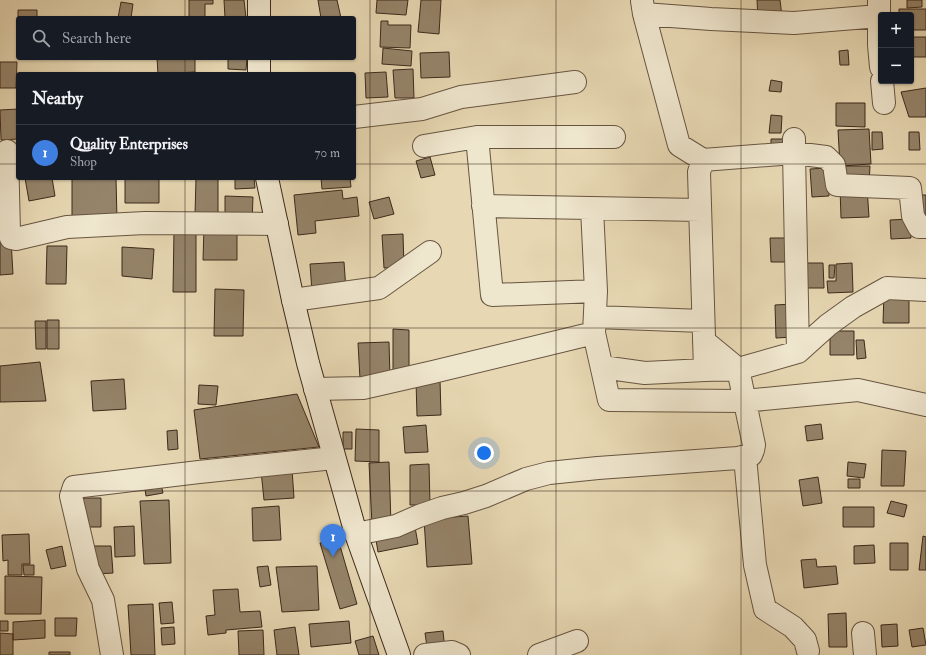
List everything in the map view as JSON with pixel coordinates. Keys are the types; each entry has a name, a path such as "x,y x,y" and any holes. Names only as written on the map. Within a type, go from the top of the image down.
{"street":[{"path":"258,0 259,16"},
{"path":"879,48 879,8 794,23 711,20 643,7 680,145 703,160 794,145 826,157 834,165 838,185 910,188 913,216 919,227 926,227"},
{"path":"259,60 259,72"},
{"path":"356,118 422,109 461,97 575,82"},
{"path":"882,84 884,103"},
{"path":"477,137 492,295 596,292"},
{"path":"424,146 477,137 614,137"},
{"path":"794,145 798,352"},
{"path":"8,151 9,233 11,238 16,240 67,227 145,224 277,224"},
{"path":"703,160 699,172 705,370"},
{"path":"267,180 308,363 334,458 356,534 399,655"},
{"path":"483,206 700,210"},
{"path":"592,208 596,292 595,325 609,400 744,401 858,390 926,405"},
{"path":"293,300 379,288 430,252"},
{"path":"602,367 645,373 738,370 798,352 828,325 853,307 887,288 926,290"},
{"path":"315,389 363,388 433,372 595,325 704,331 738,370 754,445 750,455 731,459 598,468 549,473 526,479 486,496 418,516 396,526 356,534"},
{"path":"745,457 755,565 765,609 793,627 805,640 808,651"},
{"path":"112,655 103,600 88,569 71,496 74,487 334,458"},
{"path":"864,633 865,655"},
{"path":"539,655 577,641"},
{"path":"425,655 452,652 459,655"}],"building":[{"path":"189,0 213,0 213,4 205,4 205,16 189,16"},
{"path":"224,0 244,0 246,16 225,16"},
{"path":"318,0 337,0 341,16 321,16"},
{"path":"377,0 408,0 406,15 376,13"},
{"path":"421,0 441,0 439,34 418,32"},
{"path":"757,0 780,0 782,17 758,19"},
{"path":"907,0 922,0 922,7 907,8"},
{"path":"121,2 133,4 131,16 118,16"},
{"path":"899,9 926,9 926,30 914,30 914,12 899,12"},
{"path":"18,10 37,10 37,16 18,16"},
{"path":"381,21 388,21 388,25 411,25 410,48 380,47"},
{"path":"914,37 926,37 926,57 914,57"},
{"path":"383,48 412,51 411,66 382,64"},
{"path":"848,50 849,65 840,65 839,51"},
{"path":"449,52 450,77 421,78 420,53"},
{"path":"157,60 195,60 195,72 158,72"},
{"path":"228,60 247,60 246,70 228,69"},
{"path":"0,62 17,62 16,88 0,88"},
{"path":"413,69 414,98 395,98 393,70"},
{"path":"386,72 388,97 366,98 365,73"},
{"path":"771,80 782,82 781,92 769,91"},
{"path":"926,88 926,117 909,117 901,92"},
{"path":"836,103 865,103 865,127 836,126"},
{"path":"16,109 16,139 1,140 0,110"},
{"path":"771,115 782,116 781,133 769,133"},
{"path":"869,129 871,164 840,166 838,130"},
{"path":"872,132 882,132 883,149 872,150"},
{"path":"909,132 919,132 920,150 909,150"},
{"path":"771,139 783,139 783,150 771,149"},
{"path":"430,157 435,175 421,178 416,161"},
{"path":"842,166 870,166 869,184 842,184"},
{"path":"828,168 829,196 812,197 810,169"},
{"path":"25,180 52,180 55,196 29,201"},
{"path":"72,180 116,180 117,220 72,221"},
{"path":"125,180 159,180 159,203 125,203"},
{"path":"196,180 218,180 218,215 195,215"},
{"path":"235,180 254,180 255,188 235,189"},
{"path":"321,180 350,180 351,187 322,189"},
{"path":"867,187 869,217 841,218 840,188"},
{"path":"342,190 343,199 357,197 359,216 315,221 316,233 298,235 294,195"},
{"path":"918,195 926,195 926,221"},
{"path":"225,196 253,197 252,222 225,221"},
{"path":"389,197 394,214 374,219 369,202"},
{"path":"910,219 911,238 891,239 890,220"},
{"path":"204,228 237,228 237,260 203,260"},
{"path":"174,231 196,231 196,292 173,292"},
{"path":"403,234 404,267 384,268 382,235"},
{"path":"770,238 789,238 790,262 771,262"},
{"path":"11,240 13,274 0,275 0,241"},
{"path":"47,246 67,246 66,284 46,284"},
{"path":"122,247 154,249 152,279 122,276"},
{"path":"344,262 346,290 312,292 310,264"},
{"path":"806,263 823,263 824,288 807,288"},
{"path":"852,263 853,292 828,293 827,281 836,281 836,264"},
{"path":"829,265 835,265 834,278 829,278"},
{"path":"215,289 244,290 243,336 214,336"},
{"path":"884,293 909,293 909,323 883,323"},
{"path":"792,304 794,337 776,338 775,305"},
{"path":"47,320 59,320 59,349 47,349"},
{"path":"35,321 46,321 46,349 36,349"},
{"path":"393,329 409,330 409,372 393,372"},
{"path":"830,331 854,331 854,355 830,355"},
{"path":"856,340 864,340 866,358 857,359"},
{"path":"389,342 390,378 360,379 358,343"},
{"path":"40,362 46,401 0,402 0,366"},
{"path":"124,379 126,409 93,411 91,381"},
{"path":"440,380 441,415 417,416 416,381"},
{"path":"199,385 218,386 216,405 198,404"},
{"path":"297,394 319,447 200,459 194,410"},
{"path":"821,424 823,439 807,441 805,426"},
{"path":"426,425 428,452 405,453 403,427"},
{"path":"356,429 379,430 379,462 355,461"},
{"path":"177,430 178,449 168,450 167,431"},
{"path":"343,432 352,432 352,449 343,449"},
{"path":"882,450 906,451 904,486 881,486"},
{"path":"389,462 391,524 372,525 369,463"},
{"path":"848,462 866,464 864,478 847,476"},
{"path":"429,464 430,505 410,505 410,465"},
{"path":"292,469 294,498 264,500 261,471"},
{"path":"818,477 822,503 803,506 799,480"},
{"path":"848,479 860,479 860,488 848,488"},
{"path":"160,480 163,493 146,496 144,483"},
{"path":"81,498 101,498 101,527 80,527"},
{"path":"169,500 171,563 144,564 140,501"},
{"path":"891,501 907,505 904,517 887,513"},
{"path":"279,506 281,540 253,541 252,508"},
{"path":"843,507 874,507 874,527 843,527"},
{"path":"468,516 472,564 427,567 424,519"},
{"path":"134,526 135,556 115,557 114,527"},
{"path":"415,527 418,544 378,552 375,534"},
{"path":"29,534 30,564 22,564 22,575 8,575 8,560 3,561 2,535"},
{"path":"923,536 926,537 926,570 919,570"},
{"path":"338,539 357,604 340,609 320,543"},
{"path":"890,543 908,543 908,570 890,570"},
{"path":"874,545 875,563 854,564 854,546"},
{"path":"62,546 66,566 51,569 46,550"},
{"path":"94,546 111,546 113,573 96,574"},
{"path":"816,559 817,567 836,566 838,584 804,588 801,560"},
{"path":"23,565 34,565 34,575 24,575"},
{"path":"268,566 271,585 260,587 257,567"},
{"path":"317,566 319,610 282,612 276,567"},
{"path":"5,576 42,577 41,614 5,614"},
{"path":"238,589 240,612 260,611 262,627 226,630 226,633 208,635 206,616 215,615 213,590"},
{"path":"172,602 174,623 161,624 159,603"},
{"path":"153,604 155,655 131,655 128,605"},
{"path":"846,613 847,647 829,647 828,614"},
{"path":"55,618 77,618 76,636 55,636"},
{"path":"45,620 45,638 13,640 13,622"},
{"path":"0,621 8,621 8,631 0,631"},
{"path":"349,621 351,643 311,647 309,624"},
{"path":"897,624 898,646 882,647 881,625"},
{"path":"174,627 175,644 162,645 161,628"},
{"path":"295,627 299,655 277,655 274,630"},
{"path":"923,628 926,645 912,647 909,630"},
{"path":"263,630 264,655 239,655 238,631"},
{"path":"443,631 445,651 428,654 425,633"},
{"path":"0,633 13,634 13,655 0,655"},
{"path":"373,636 379,655 359,655 355,641"},
{"path":"49,652 70,652 70,655 49,655"}],"place":[{"name":"Quality Enterprises","path":"333,557"}]}
